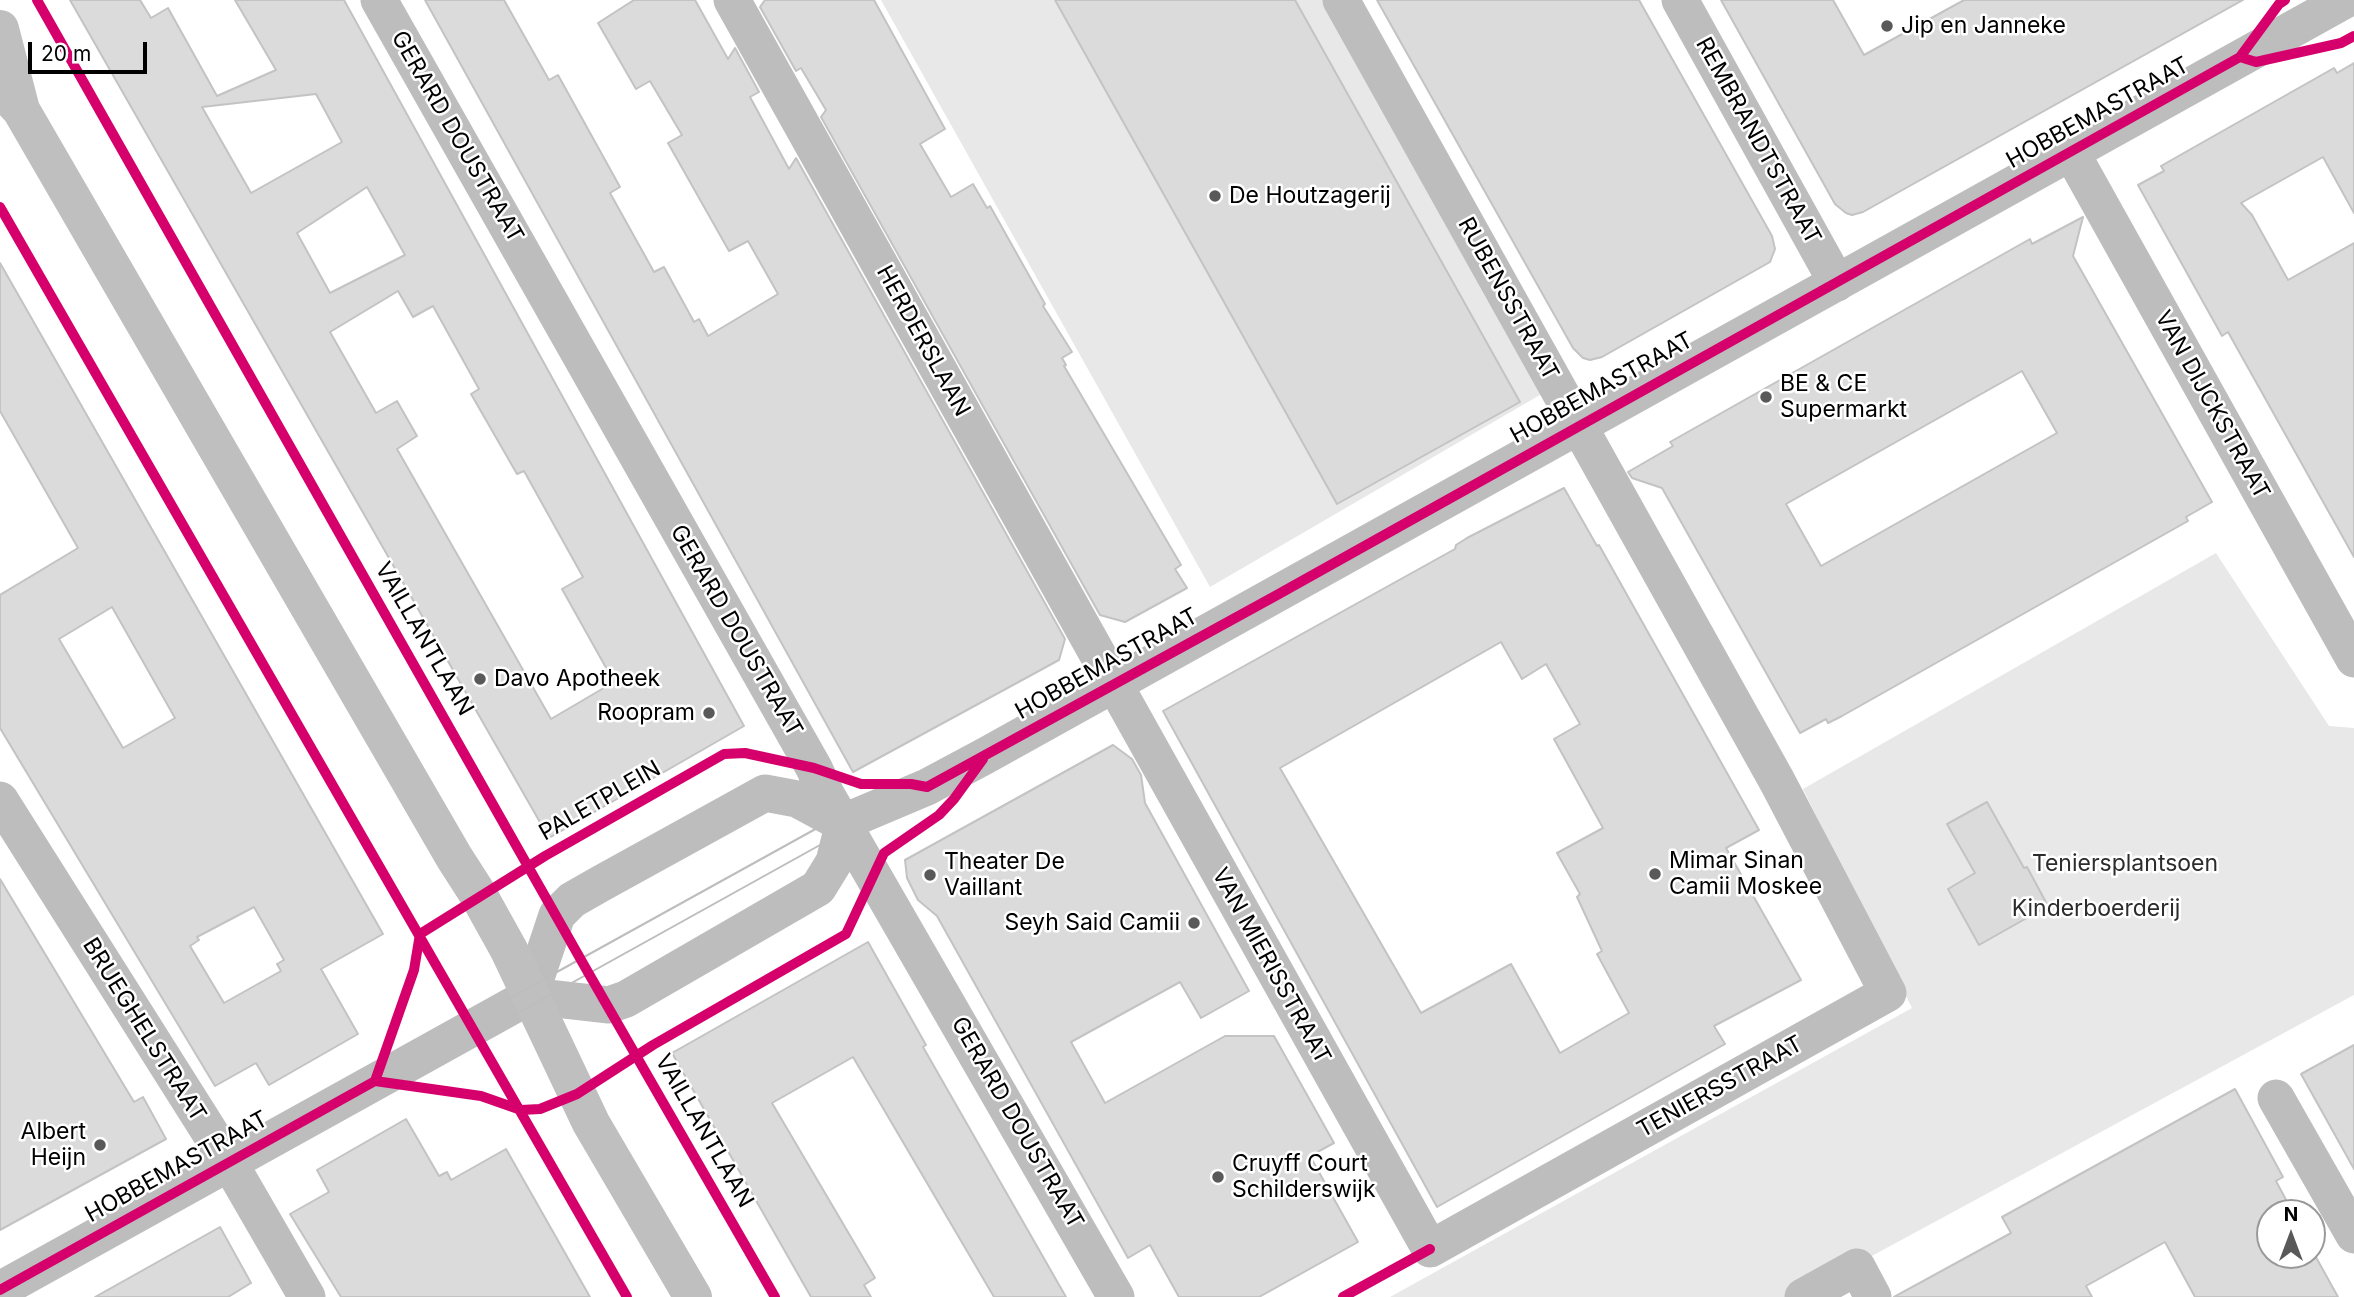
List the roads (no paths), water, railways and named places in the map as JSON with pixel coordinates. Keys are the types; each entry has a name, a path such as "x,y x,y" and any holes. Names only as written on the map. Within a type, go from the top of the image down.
{"main road":[{"path":"0,29 10,99 485,907 509,950 592,1123 693,1297"}],"street":[{"name":"GERARD DOUSTRAAT","path":"379,0 1116,1297"},
{"name":"HERDERSLAAN","path":"732,0 1114,682"},
{"name":"RUBENSSTRAAT","path":"1341,0 1777,781"},
{"name":"REMBRANDTSTRAAT","path":"1680,0 1837,283"},
{"name":"HOBBEMASTRAAT","path":"844,822 927,787 2344,0"},
{"name":"VAN DIJCKSTRAAT","path":"2070,152 2354,659"},
{"name":"VAN MIERISSTRAAT","path":"1114,682 1430,1249"},
{"name":"TENIERSSTRAAT","path":"1430,1249 1888,993 1777,781"},
{"path":"765,793 797,799 844,822 834,862 818,888 626,999 609,1005 530,996 557,915 572,900 600,884 765,793"},
{"name":"BRUEGHELSTRAAT","path":"0,800 228,1163 307,1297"},
{"name":"HOBBEMASTRAAT","path":"0,1290 530,996"},
{"path":"2276,1098 2354,1235"},
{"path":"1802,1297 1865,1282"}],"tram line":[{"path":"0,1280 839,816 911,784 977,749 2325,0"},
{"path":"6,1297 847,830 886,816 971,775 2354,8"}],"place":[{"name":"Jip en Janneke","path":"1887,26"},
{"name":"De Houtzagerij","path":"1215,196"},
{"name":"BE & CE Supermarkt","path":"1766,397"},
{"name":"Davo Apotheek","path":"480,679"},
{"name":"Roopram","path":"709,713"},
{"name":"Mimar Sinan Camii Moskee","path":"1655,874"},
{"name":"Theater De Vaillant","path":"930,875"},
{"name":"Seyh Said Camii","path":"1194,923"},
{"name":"Albert Heijn","path":"100,1145"},
{"name":"Cruyff Court Schilderswijk","path":"1218,1177"}],"park label":[{"name":"Teniersplantsoen","path":"2125,864"},
{"name":"Kinderboerderij","path":"2096,909"}]}
